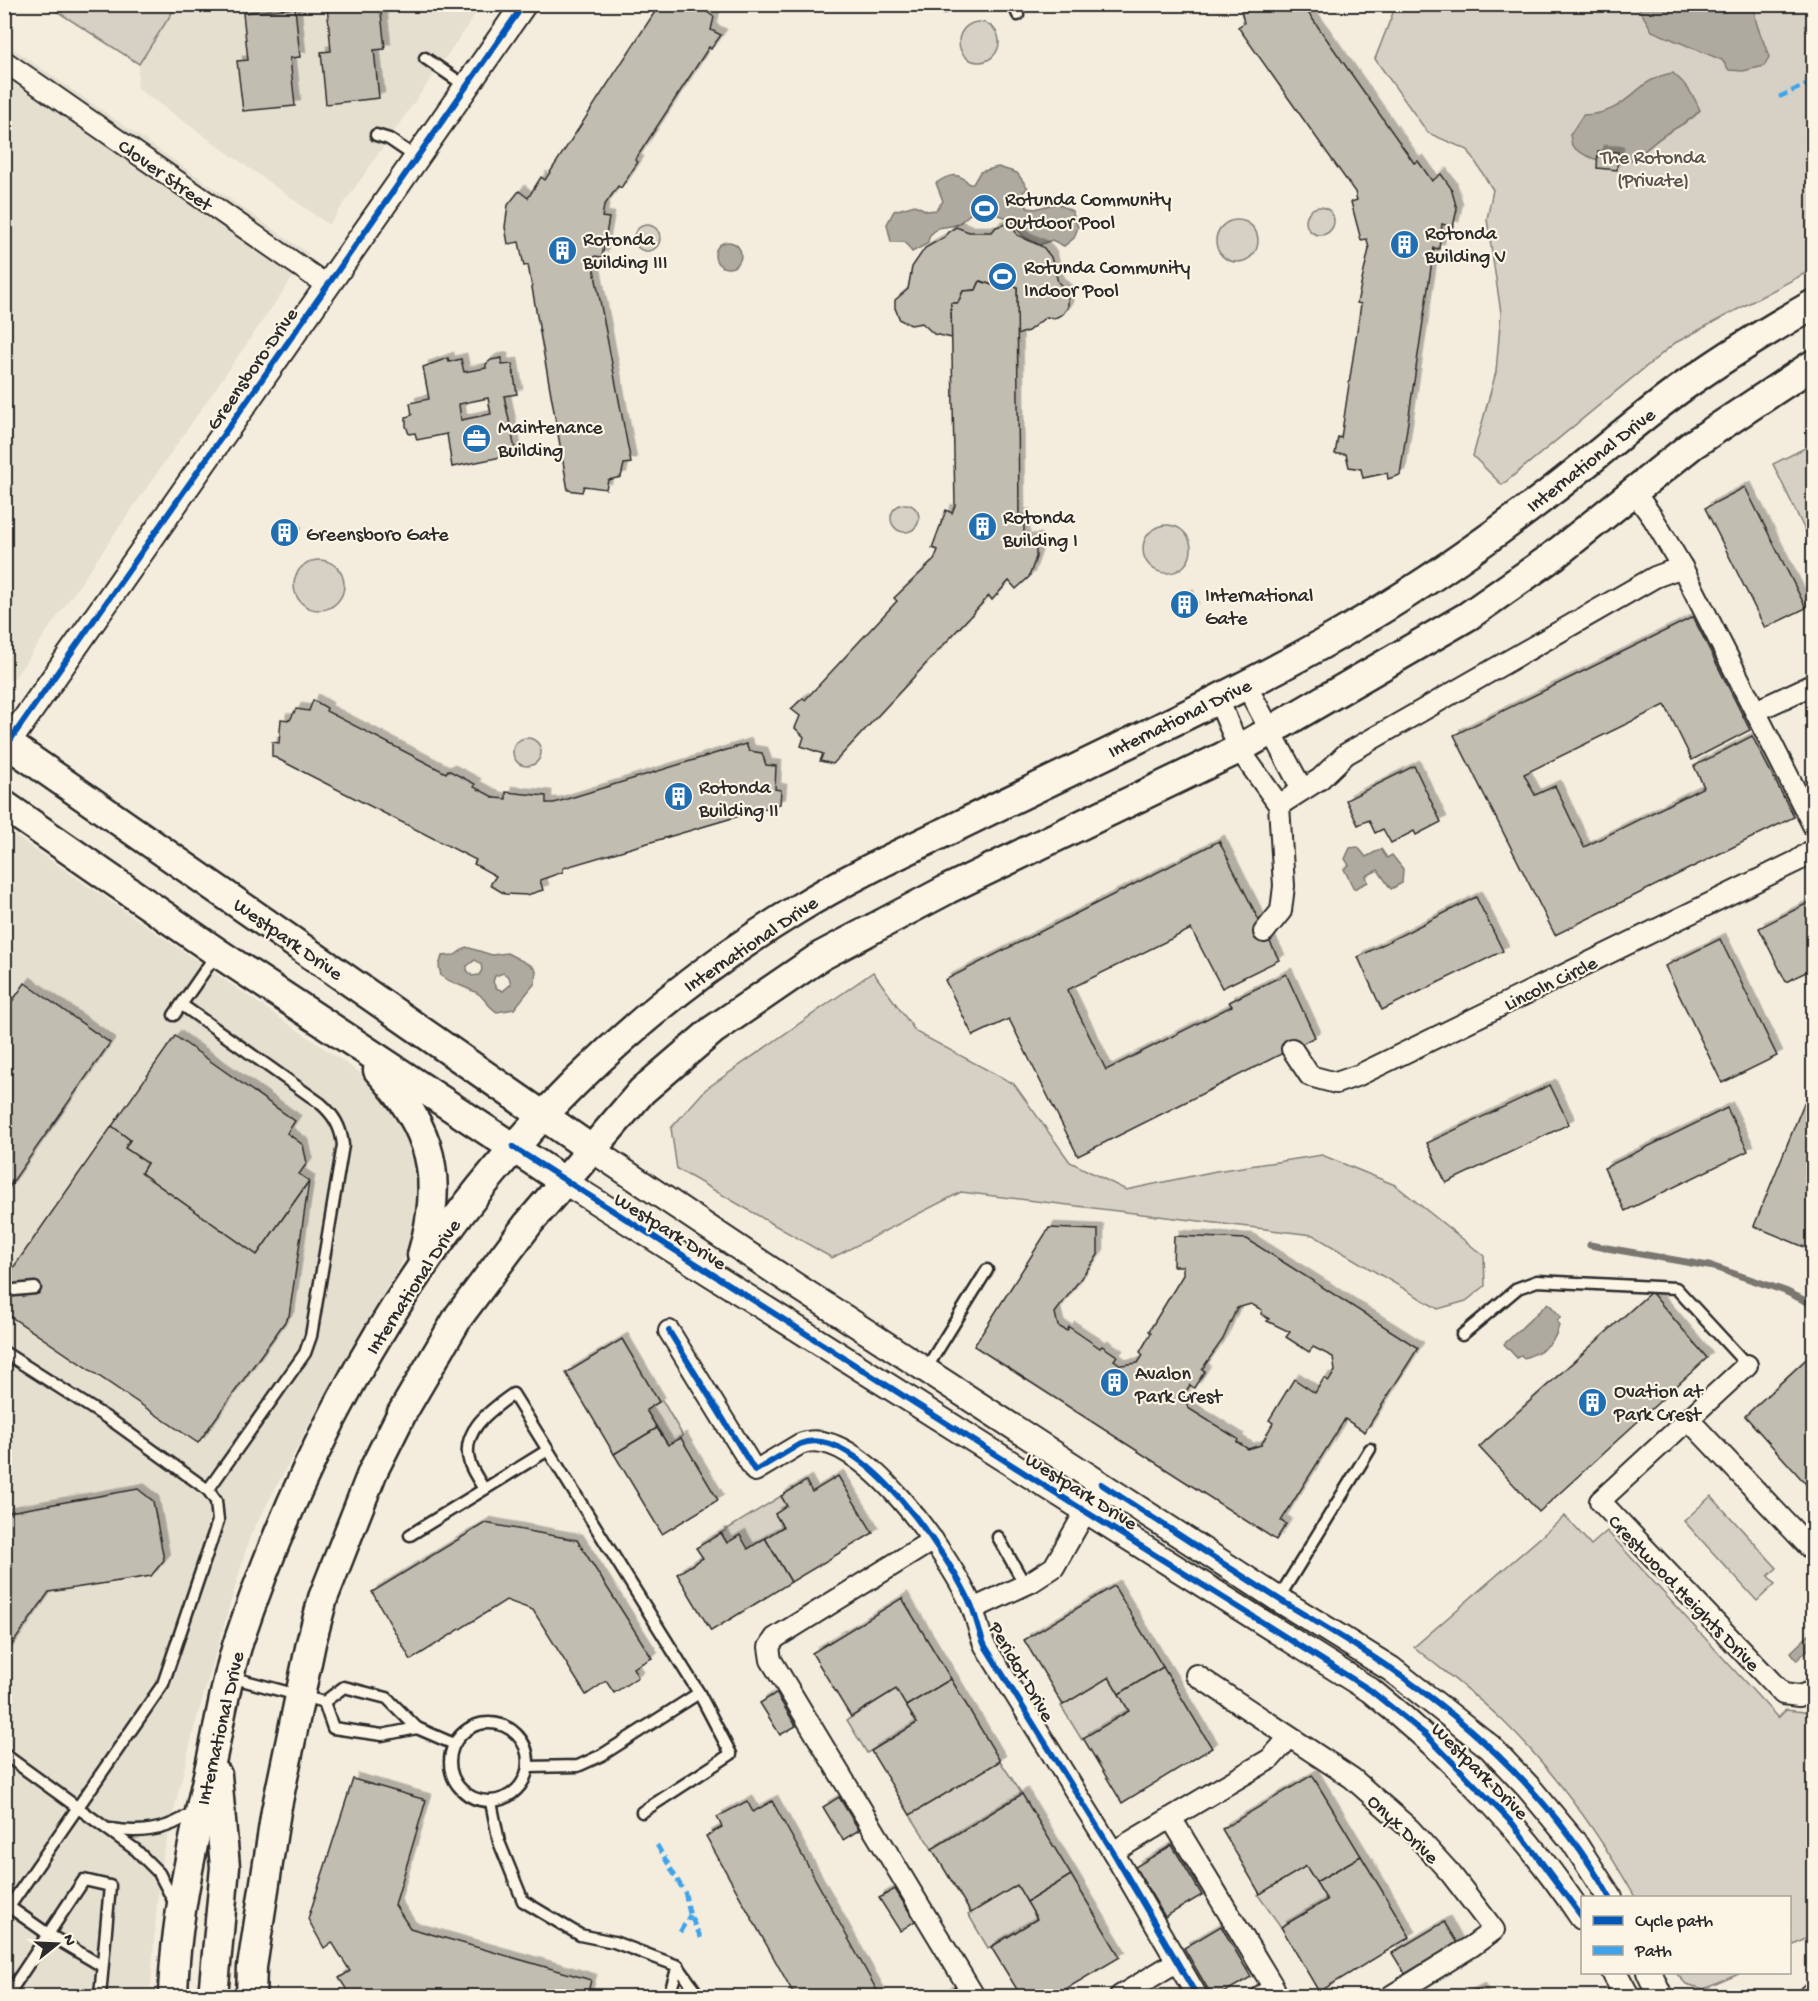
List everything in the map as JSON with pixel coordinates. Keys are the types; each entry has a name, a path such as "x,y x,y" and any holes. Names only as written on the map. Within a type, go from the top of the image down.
{"main road":[{"name":"International Drive","path":"173,1996 182,1902 237,1647 291,1507 352,1380 417,1271 445,1231 513,1147 543,1114 644,1019 715,964 798,909 868,870 1246,685 1399,599 1550,492 1695,378 1814,304"},
{"path":"250,1996 263,1889 284,1766 312,1698 323,1598 373,1471 402,1413 465,1307 528,1224 642,1091 741,1010 821,956 938,894 1239,749 1468,616 1552,557 1635,493 1692,445 1814,364"},
{"name":"Westpark Drive","path":"6,745 591,1149"},
{"name":"Westpark Drive","path":"4,805 218,952 565,1182"},
{"path":"350,1040 397,1090 418,1122 424,1138 433,1188 428,1234 417,1271"},
{"path":"213,1996 225,1867 214,1749"},
{"path":"263,1889 266,1996"}],"street":[{"name":"Greensboro Drive","path":"6,745 524,4"},
{"name":"Clover Street","path":"4,62 328,286"},
{"path":"1635,493 1682,567 1814,827"},
{"path":"1279,805 1320,779 1346,754 1655,577 1682,567"},
{"path":"1756,711 1814,684"},
{"path":"1246,685 1302,789"},
{"path":"1218,699 1239,749 1279,805 1284,886 1281,911 1264,932"},
{"name":"Lincoln Circle","path":"1292,1049 1310,1076 1336,1083 1359,1075 1797,861 1814,849"},
{"name":"Westpark Drive","path":"591,1149 1101,1484 1391,1669 1490,1747 1529,1788 1573,1841 1609,1896"},
{"name":"Westpark Drive","path":"565,1182 1371,1690 1417,1728 1513,1824 1581,1916"},
{"name":"Peridot Drive","path":"669,1331 755,1470 807,1441 834,1446 860,1461 909,1506 933,1540 973,1609 977,1629 985,1646 1113,1852 1197,1996"},
{"name":"Crestwood Heights Drive","path":"1747,1365 1600,1501 1783,1694 1799,1696 1814,1691"},
{"path":"1688,1419 1814,1552"},
{"name":"Peridot Drive","path":"973,1609 1025,1585 1054,1568 1101,1484"},
{"path":"933,1540 775,1638 769,1647 775,1666 974,1996"},
{"name":"Onyx Drive","path":"1196,1675 1289,1738 1318,1753 1352,1778 1410,1829 1450,1874 1494,1930 1472,1947 1391,1996"},
{"path":"1113,1852 1270,1759 1289,1738"},
{"path":"1171,1818 1274,1988 1261,1996"},
{"path":"1120,1996 1176,1962"},
{"path":"1615,1974 1627,1996"},
{"path":"1650,1974 1660,1996"}],"lane":[{"path":"425,57 467,87"},
{"path":"375,135 388,139 418,158"},
{"path":"174,1015 218,952"},
{"path":"182,1005 320,1103 336,1120 342,1131 343,1145 311,1336 305,1353 208,1490"},
{"path":"926,1369 987,1270"},
{"path":"1462,1335 1518,1288 1537,1281 1676,1288 1747,1365"},
{"path":"4,1291 35,1288"},
{"path":"4,1352 115,1423 208,1490 216,1501 218,1521 163,1684 80,1807 7,1905 48,1934 102,1966"},
{"path":"484,1488 470,1463 468,1445 476,1424 513,1394 699,1693 731,1754 642,1812"},
{"path":"1278,1599 1370,1449"},
{"path":"410,1535 548,1450"},
{"path":"998,1537 1025,1585"},
{"path":"230,1677 312,1698 344,1687 387,1698 417,1728 454,1744"},
{"path":"529,1767 578,1766 602,1755 699,1693"},
{"path":"312,1698 333,1728 382,1735 417,1728"},
{"path":"487,1722 501,1724 513,1730 522,1740 528,1753 529,1767 525,1780 516,1791 505,1799 491,1802 478,1800 465,1794 456,1784 450,1764 454,1744 474,1725 487,1722"},
{"path":"4,1754 80,1807 136,1850 159,1873 169,1887 176,1908 178,1941"},
{"path":"491,1802 499,1842 523,1901 580,1935 614,1942 678,1966 699,1996"},
{"path":"107,1829 132,1832 153,1830 178,1821 201,1806"},
{"path":"8,1996 84,1880 110,1886 100,1996"},
{"path":"669,1996 678,1966"}],"shaded area":[{"path":"177,5 482,5 329,225 137,88 139,64"},
{"path":"1637,5 1756,5 1755,18 1769,57 1764,66 1743,71 1729,70 1722,60 1652,31"},
{"path":"5,43 309,254 16,676 5,685"},
{"path":"1673,73 1689,90 1700,110 1689,120 1661,137 1634,159 1622,163 1599,160 1572,146 1570,135 1583,115 1612,109 1659,76"},
{"name":"Rotunda Community Outdoor Pool","path":"998,167 1017,173 1028,188 1023,192 1022,200 1028,208 1035,209 1057,203 1072,211 1078,227 1074,238 1064,246 1052,240 1040,245 1023,236 1008,218 985,211 970,214 957,225 938,228 930,235 927,244 912,252 905,242 891,242 887,224 894,211 915,205 927,211 936,210 943,201 936,183 945,178 957,176 973,184 980,172"},
{"path":"728,242 737,246 741,255 737,264 728,268 719,264 715,255 719,246"},
{"path":"5,833 11,833 392,1095 428,1184 413,1243 332,1382 250,1536 194,1728 163,1856 158,1889 150,1996 5,1996"},
{"path":"1358,847 1366,857 1381,849 1387,858 1392,855 1403,869 1402,883 1391,889 1378,870 1366,876 1368,882 1354,889 1344,869 1349,865 1345,859 1350,848"},
{"path":"466,947 492,955 507,953 532,966 536,971 535,983 514,1009 497,1012 477,993 441,976 439,966 442,956 455,955","holes":["475,960 481,964 482,970 479,975 472,976 467,966","503,973 509,977 511,984 503,991 496,988 493,982 495,976"]},
{"path":"1548,1303 1561,1317 1557,1321 1559,1325 1554,1338 1551,1343 1536,1353 1524,1358 1521,1355 1517,1358 1504,1344"},
{"path":"1813,1631 1813,1645 1797,1660 1791,1652"}],"green space":[{"path":"47,5 177,5 139,64"},
{"name":"The Rotonda (Private)","path":"1396,5 1813,5 1813,269 1675,343 1502,485 1473,456 1496,372 1501,313 1487,219 1493,190 1468,150 1428,133 1375,59"},
{"path":"979,22 987,23 993,28 998,34 998,50 993,56 987,61 979,62 971,61 965,56 960,50 959,42 960,34 965,28 971,23"},
{"path":"1320,207 1330,211 1334,221 1330,231 1320,235 1310,231 1306,221 1310,211"},
{"path":"1237,220 1245,221 1252,226 1257,233 1257,249 1252,256 1245,261 1237,262 1229,261 1222,256 1217,249 1216,241 1217,233 1222,226 1229,221"},
{"path":"647,225 656,229 660,238 656,247 647,251 638,247 634,238 638,229"},
{"path":"1813,444 1813,547 1773,464"},
{"path":"905,504 915,508 919,518 915,528 905,532 895,528 891,518 895,508"},
{"path":"1162,525 1172,525 1187,535 1191,549 1190,558 1181,569 1172,573 1162,573 1147,563 1143,554 1143,544 1153,529"},
{"path":"314,560 324,560 337,567 344,580 344,590 337,603 324,610 314,610 305,606 298,599 294,590 294,580 298,571 305,564"},
{"path":"527,738 537,742 541,752 537,762 527,766 517,762 513,752 517,742"},
{"path":"873,972 916,1032 1014,1084 1070,1162 1126,1190 1216,1171 1322,1155 1395,1185 1484,1256 1485,1286 1466,1301 1438,1309 1313,1235 961,1192 832,1258 677,1169 671,1128 706,1089"},
{"path":"662,1400 683,1436 668,1445 646,1410"},
{"path":"781,1496 787,1506 775,1514 783,1527 748,1549 727,1543 721,1533"},
{"path":"1711,1496 1777,1568 1768,1576 1775,1584 1757,1601 1684,1521"},
{"path":"1565,1516 1591,1545 1607,1531 1778,1718 1786,1710 1813,1713 1813,1935 1791,1946 1791,1896 1634,1896 1591,1827 1558,1782 1522,1740 1470,1692 1414,1647"},
{"path":"1109,1677 1129,1711 1082,1740 1061,1706"},
{"path":"896,1689 917,1723 867,1753 847,1720"},
{"path":"1000,1761 1022,1794 932,1849 910,1815"},
{"path":"1306,1866 1327,1900 1281,1927 1258,1895"},
{"path":"1017,1885 1037,1919 988,1948 968,1914"},
{"path":"1677,1974 1739,1974 1704,1989 1686,1984"}],"building":[{"path":"380,4 385,49 374,50 379,98 326,104 321,52 331,51 327,5"},
{"name":"Rotonda Building III","path":"660,4 705,4 704,10 714,17 711,30 721,35 711,49 709,47 635,160 638,162 621,188 618,186 604,206 602,217 609,218 602,257 595,256 593,264 631,463 624,464 621,477 608,480 606,489 584,486 582,492 568,490 528,265 524,266 519,242 508,244 505,227 508,205 519,191 528,198 541,177 545,180"},
{"name":"Rotonda Building V","path":"1248,4 1302,4 1414,163 1418,161 1432,181 1441,174 1451,188 1457,209 1453,227 1442,224 1439,249 1434,248 1400,475 1388,479 1387,473 1363,478 1361,469 1349,467 1346,454 1335,454 1338,437 1341,438 1361,304 1357,303 1369,249 1367,239 1361,240 1351,202 1357,200 1355,192 1238,27 1244,23 1241,10"},
{"path":"295,8 300,57 290,58 295,106 243,111 237,61 248,60 243,13"},
{"path":"1598,151 1618,152 1617,170 1597,168"},
{"path":"1006,224 1014,229 1017,235 1043,247 1051,257 1058,282 1068,293 1068,307 1063,314 1055,318 1046,317 1028,331 1017,335 1017,287 1004,282 1001,288 980,281 976,290 963,291 958,303 951,303 952,338 934,334 922,323 911,325 900,320 895,308 895,300 908,289 912,267 925,248 945,237 956,227 969,232 992,232 996,227"},
{"name":"Rotonda Building I","path":"980,281 1001,288 1004,282 1017,287 1019,515 1024,515 1024,540 1036,539 1036,557 1029,577 1016,589 1009,581 992,600 989,596 833,764 820,761 823,754 801,746 804,737 795,728 800,716 791,709 803,698 805,700 897,601 894,598 934,560 938,550 932,548 946,510 952,513 955,505 951,303 958,303 963,291 976,290"},
{"path":"448,358 449,362 461,359 464,372 486,368 486,364 491,360 502,358 502,365 512,364 517,394 504,396 516,454 452,467 447,434 417,440 415,433 409,434 406,417 412,415 410,403 429,399 423,367","holes":["488,398 491,414 461,420 459,404"]},
{"path":"1745,487 1806,608 1765,628 1705,508"},
{"name":"Greensboro Gate","path":"283,522 296,533 287,544 274,534"},
{"name":"International Gate","path":"1187,595 1193,609 1181,615 1175,601"},
{"path":"1693,617 1750,730 1692,760 1665,705 1524,774 1535,795 1555,786 1584,847 1704,787 1694,766 1752,736 1794,817 1555,935 1454,735"},
{"name":"Rotonda Building II","path":"313,700 327,708 326,711 446,773 448,770 495,798 506,799 506,792 546,796 546,803 554,803 746,744 749,751 762,753 766,765 776,766 775,789 781,790 780,804 563,868 563,872 540,880 543,890 527,895 505,894 490,885 496,876 474,864 476,860 272,756 272,742 279,743 281,719 290,720 296,709 309,711"},
{"path":"1414,766 1441,822 1416,835 1414,831 1391,843 1383,829 1375,833 1369,820 1358,825 1346,800"},
{"path":"1219,841 1279,960 1222,988 1191,929 1067,990 1106,1070 1232,1006 1229,1002 1286,974 1315,1037 1078,1156 1009,1019 973,1036 945,980"},
{"path":"1476,897 1503,951 1382,1010 1358,957"},
{"path":"1814,900 1814,968 1786,982 1759,928"},
{"path":"1720,939 1777,1056 1722,1083 1665,966"},
{"path":"25,983 110,1043 4,1194 4,1013"},
{"path":"175,1036 295,1121 287,1133 303,1145 307,1163 299,1174 309,1181 257,1255 141,1173 147,1163 125,1148 130,1140 112,1126"},
{"path":"1550,1085 1569,1124 1446,1183 1427,1143"},
{"path":"1804,1103 1814,1107 1814,1237 1809,1249 1754,1226"},
{"path":"1727,1108 1748,1151 1625,1211 1604,1168"},
{"path":"112,1126 130,1140 125,1148 147,1163 141,1173 257,1255 309,1181 289,1316 198,1443 4,1312 4,1281"},
{"name":"Avalon Park Crest","path":"1049,1228 1098,1230 1098,1255 1055,1313 1058,1326 1067,1331 1069,1327 1100,1348 1102,1346 1117,1356 1114,1360 1121,1365 1138,1363 1143,1355 1140,1352 1151,1333 1149,1331 1183,1275 1183,1266 1173,1266 1174,1236 1247,1239 1418,1348 1365,1432 1345,1419 1281,1521 1286,1524 1276,1540 974,1346","holes":["1251,1304 1262,1310 1261,1314 1269,1319 1267,1321 1290,1332 1286,1337 1309,1352 1313,1347 1333,1357 1335,1371 1329,1381 1324,1378 1315,1393 1294,1379 1269,1420 1273,1423 1261,1445 1248,1449 1237,1442 1238,1439 1188,1408 1184,1394 1190,1385 1194,1388 1205,1371 1202,1369 1223,1339 1237,1308"]},
{"name":"Ovation at Park Crest","path":"1651,1292 1707,1358 1539,1512 1479,1447"},
{"path":"622,1339 659,1402 646,1410 657,1428 614,1454 566,1373"},
{"path":"1814,1352 1814,1493 1745,1416"},
{"path":"657,1428 668,1445 681,1438 718,1500 662,1534 614,1454"},
{"path":"838,1476 873,1533 791,1582 765,1538 783,1527 775,1514 787,1506 781,1496 806,1481 812,1492"},
{"path":"138,1489 153,1501 164,1560 151,1576 49,1592 4,1656 4,1513"},
{"path":"485,1523 577,1540 652,1658 633,1668 638,1677 614,1693 606,1681 586,1695 533,1610 506,1600 411,1660 372,1592"},
{"path":"721,1533 727,1543 740,1535 748,1549 765,1538 791,1582 711,1631 677,1574 703,1558 696,1548"},
{"path":"1114,1586 1163,1667 1119,1694 1109,1677 1063,1705 1024,1640"},
{"path":"902,1598 951,1679 906,1706 896,1689 851,1717 812,1653"},
{"path":"1163,1667 1212,1748 1122,1803 1083,1738 1129,1711 1119,1694"},
{"path":"951,1679 1000,1761 910,1815 871,1751 917,1723 906,1706"},
{"path":"776,1693 796,1726 780,1735 760,1703"},
{"path":"1312,1775 1361,1856 1316,1882 1306,1866 1260,1894 1222,1829"},
{"path":"353,1779 426,1800 395,1905 410,1928 591,1980 587,1996 351,1996 339,1978 350,1971 332,1942 324,1948 308,1919"},
{"path":"1022,1794 1071,1875 1027,1902 1017,1885 971,1913 932,1849"},
{"path":"839,1797 859,1830 843,1840 823,1807"},
{"path":"747,1801 753,1812 772,1801 880,1996 795,1996 706,1836 722,1827 717,1817"},
{"path":"1172,1845 1202,1895 1165,1917 1135,1867"},
{"path":"1361,1856 1410,1937 1319,1992 1281,1927 1327,1900 1316,1882"},
{"path":"1071,1875 1120,1957 1054,1996 1021,1996 991,1947 1037,1919 1027,1902"},
{"path":"895,1889 915,1921 900,1931 879,1898"},
{"path":"1444,1922 1457,1943 1405,1974 1392,1953"},
{"path":"1221,1926 1251,1977 1218,1996 1212,1996 1184,1948"},
{"path":"955,1987 961,1996 940,1996"},
{"path":"1479,1989 1483,1996 1465,1996"}],"waterway":[{"path":"1590,1245 1714,1267 1785,1291 1814,1305"}],"marked path":[{"path":"1779,97 1814,81"},
{"path":"657,1845 685,1893 690,1915 701,1938"},
{"path":"680,1932 690,1915"}],"cycle path":[{"path":"4,749 524,4"},
{"path":"513,1147 1370,1690 1426,1735 1513,1824 1581,1916"},
{"path":"669,1331 755,1471 800,1444 823,1442 849,1453 875,1473 901,1499 925,1529 962,1586 972,1607 985,1646 1113,1852 1197,1996"},
{"path":"1101,1484 1374,1658 1421,1690 1452,1715 1483,1741 1540,1800 1566,1831 1609,1896"}],"place":[{"name":"Rotunda Community Outdoor Pool","path":"984,209"},
{"name":"Rotonda Building V","path":"1404,244"},
{"name":"Rotonda Building III","path":"562,250"},
{"name":"Rotunda Community Indoor Pool","path":"1003,277"},
{"name":"Maintenance Building","path":"477,438"},
{"name":"Rotonda Building I","path":"982,527"},
{"name":"Greensboro Gate","path":"285,533"},
{"name":"International Gate","path":"1184,605"},
{"name":"Rotonda Building II","path":"678,797"},
{"name":"Avalon Park Crest","path":"1114,1383"},
{"name":"Ovation at Park Crest","path":"1593,1402"}]}
